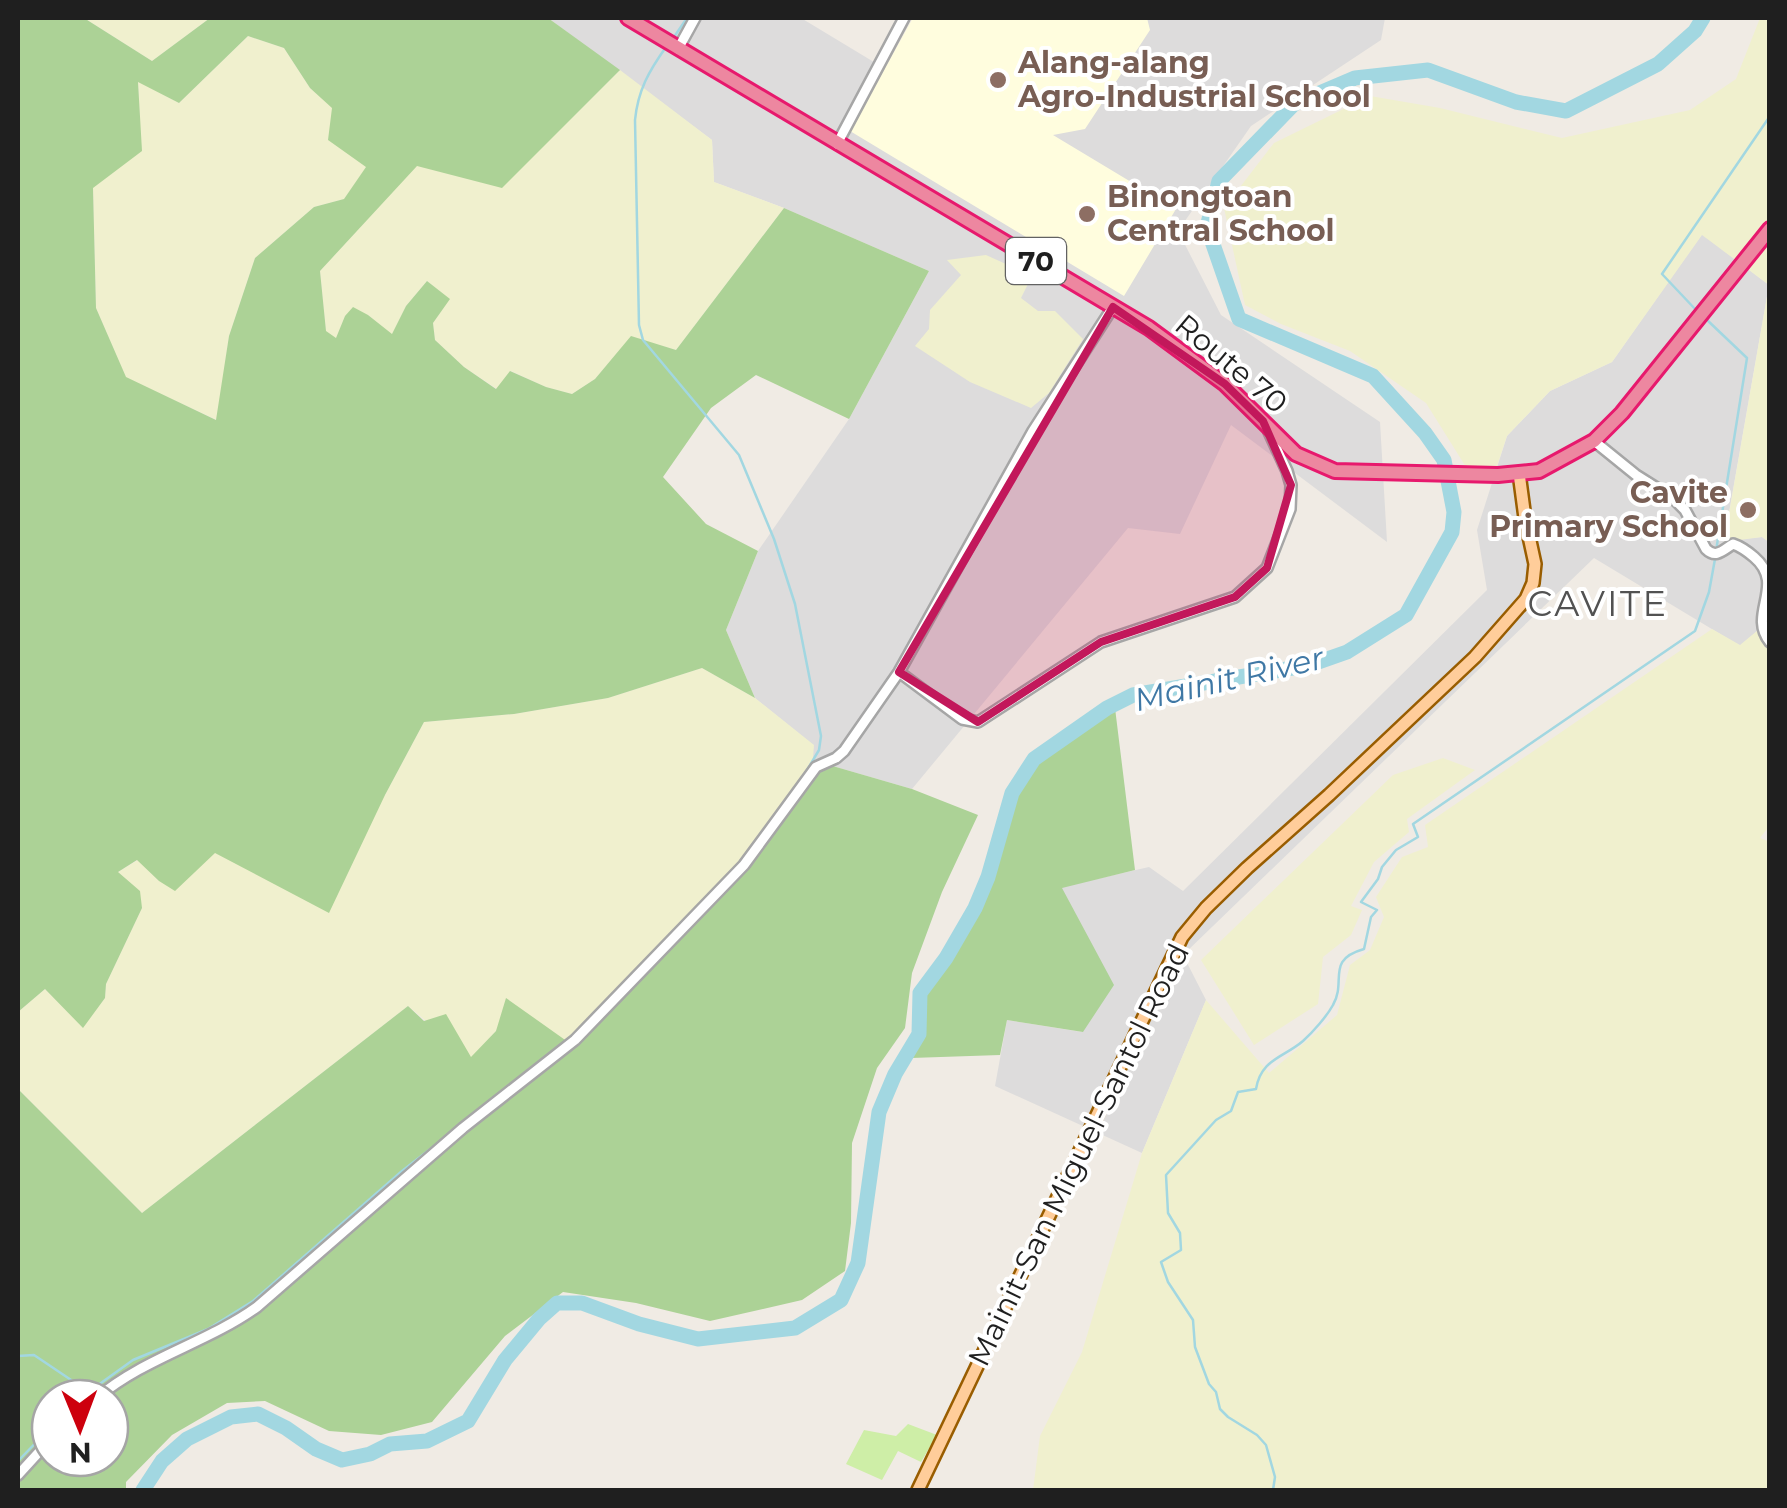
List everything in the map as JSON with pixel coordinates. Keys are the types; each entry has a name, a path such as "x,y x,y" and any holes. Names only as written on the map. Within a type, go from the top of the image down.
{"highway":[{"name":"Route 70","path":"628,18 1149,328 1225,384 1296,454 1336,472 1519,473 1539,470 1594,440 1622,413 1770,229"}],"main road":[{"name":"Mainit-San Miguel-Santol Road","path":"918,1490 1182,937 1246,868 1475,657 1526,598 1535,564 1519,473"}],"street":[{"path":"677,48 695,18"},
{"path":"837,144 904,18"},
{"path":"125,1378 235,1323 257,1307 463,1128 566,1048 744,865 816,767 844,751 899,672 1033,431 1112,307"},
{"path":"899,672 962,719 978,722 1101,642 1235,597 1266,568 1290,509 1288,471 1263,421"},
{"path":"1594,440 1636,475 1674,499 1685,510 1706,549 1714,554 1733,544 1740,545 1762,564 1769,585 1761,625 1770,642"}],"highlighted area":[{"path":"1113,307 1225,384 1263,421 1291,485 1267,568 1235,597 1101,642 978,722 899,672"}],"shaded area":[{"path":"548,18 801,18 998,137 1055,18 1385,18 1381,40 1251,126 1178,231 1221,315 1380,422 1387,542 1231,425 1180,534 1128,528 912,789 812,760 813,745 755,698 726,630 758,551 849,419 929,271 714,182 712,140"},
{"name":"Alang-alang Agro-Industrial School","path":"913,18 1147,18 1150,30 1085,129 1053,135 1176,209 1124,296 850,131"},
{"path":"1702,234 1769,285 1724,541 1762,537 1769,542 1769,621 1740,646 1594,558 1183,955 1206,1000 1142,1153 995,1086 1007,1020 1082,1032 1061,887 1149,867 1183,891 1487,590 1477,530 1507,436 1550,391 1612,362"}],"green space":[{"path":"18,18 84,18 152,61 210,18 548,18 620,70 502,188 417,166 320,271 326,331 336,338 353,307 392,334 406,306 427,281 450,299 433,323 435,340 496,389 510,371 572,394 595,379 631,336 676,350 784,208 929,271 849,419 756,375 711,408 663,477 706,524 758,551 726,630 755,698 702,668 608,698 514,714 424,722 329,913 215,853 175,891 137,860 118,872 140,891 142,908 106,984 105,998 83,1028 45,989 18,1012","holes":["248,36 284,48 310,88 332,108 328,140 366,167 344,199 314,207 255,258 229,336 216,420 126,377 96,308 93,188 142,151 138,82 179,103"]},
{"path":"84,18 210,18 152,61"},
{"path":"1760,18 1769,18 1769,285 1702,235 1612,362 1550,391 1507,436 1496,469 1466,467 1426,403 1350,351 1245,305 1224,208 1274,143 1370,96 1440,108 1562,138 1690,110 1736,79"},
{"path":"248,36 284,48 310,88 333,108 367,167 344,199 314,207 255,258 229,336 217,420 126,378 96,308 93,187 141,151 138,81 179,103"},
{"path":"620,70 712,140 714,182 784,208 676,350 631,337 595,379 572,394 511,371 497,389 464,367 435,340 433,323 449,299 427,281 406,306 392,335 368,315 345,316 336,339 326,332 320,271 417,165 502,187"},
{"path":"986,255 1032,276 1021,298 1038,311 1055,311 1083,339 1049,393 1031,408 970,382 915,346 929,329 930,310 961,275 947,260"},
{"path":"1769,285 1769,542 1762,537 1724,542"},
{"path":"1769,621 1770,825 1760,838 1770,842 1769,1490 1033,1490 1040,1436 1082,1352 1142,1153 1206,1000 1269,1073 1337,1015 1350,965 1370,950 1384,917 1376,897 1402,857 1428,847 1425,825 1712,629 1740,645"},
{"path":"702,668 755,698 814,745 811,785 568,1043 496,1031 471,1058 408,1006 142,1213 18,1089 18,1012 45,989 83,1027 105,998 106,984 142,908 118,872 138,860 159,881 215,852 385,795 424,722 514,714 608,698"},
{"path":"1115,708 1135,870 1062,888 1114,985 1083,1032 1007,1020 1000,1055 911,1058 919,1034 920,993 950,952 988,877 1012,793 1034,759 1097,715"},
{"path":"1443,758 1475,770 1407,819 1409,832 1374,862 1351,906 1362,910 1351,935 1323,957 1318,1004 1254,1045 1201,960 1393,775"},
{"path":"812,760 912,789 978,815 942,892 912,973 905,1028 877,1068 852,1143 851,1223 845,1271 802,1300 710,1321 636,1303 563,1292 505,1336 432,1422 381,1435 329,1431 265,1401 227,1403 172,1435 130,1478 130,1378 30,1378 30,1478 130,1478 126,1490 18,1490 18,1089 142,1213 408,1006 424,1021 446,1014 471,1057 496,1031 506,998 568,1042 811,785"},
{"path":"908,1424 937,1435 921,1462 898,1451 882,1480 846,1464 864,1430 896,1436"}],"waterway":[{"path":"674,37 687,18"},
{"name":"Mainit River","path":"143,1490 162,1461 187,1439 231,1417 258,1414 342,1460 370,1454 390,1444 427,1441 468,1421 505,1360 557,1303 582,1303 639,1324 698,1339 795,1328 841,1300 858,1263 879,1112 895,1074 919,1034 920,993 975,908 1012,793 1034,759 1107,708 1133,695 1310,665 1347,652 1406,615 1452,532 1454,512 1444,460 1373,376 1239,319 1207,227 1219,181 1294,104 1355,78 1428,70 1516,102 1566,111 1658,64 1695,31 1703,18"},
{"path":"666,47 645,81 635,120 639,325 643,340 739,455 774,539 795,604 821,736 819,750 800,782"},
{"path":"1696,310 1662,274 1770,116"},
{"path":"1706,319 1747,358 1716,551"},
{"path":"1273,1490 1275,1477 1266,1445 1220,1409 1195,1347 1193,1320 1168,1282 1161,1262 1181,1250 1180,1233 1168,1213 1166,1175 1216,1120 1231,1111 1238,1092 1256,1089 1268,1065 1303,1041 1327,1014 1337,996 1341,965 1364,949 1371,917 1377,910 1361,902 1396,850 1418,837 1413,824 1695,631 1709,592 1715,559"},
{"path":"108,1378 133,1360 208,1329 253,1301 451,1133"},
{"path":"18,1356 34,1355 68,1378"},
{"path":"18,1461 30,1449"}],"place":[{"name":"Alang-alang Agro-Industrial School","path":"998,80"},
{"name":"Binongtoan Central School","path":"1087,214"},
{"name":"Cavite Primary School","path":"1748,510"}],"district":[{"name":"CAVITE","path":"1598,604"}]}
